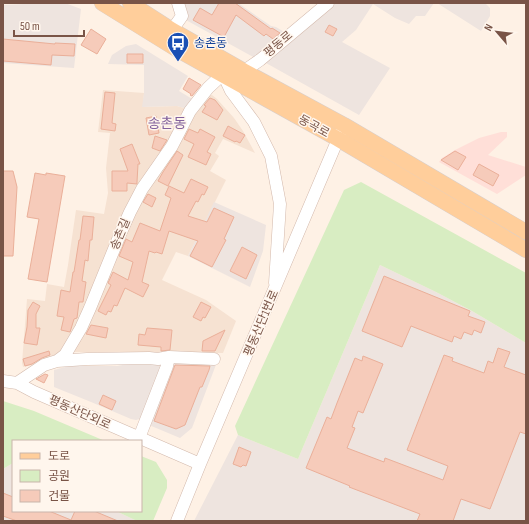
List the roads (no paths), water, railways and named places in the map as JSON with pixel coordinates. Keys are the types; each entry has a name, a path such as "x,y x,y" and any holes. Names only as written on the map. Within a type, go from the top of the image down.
{"main road":[{"name":"동곡로","path":"102,3 178,50 338,139 526,250"},
{"name":"동곡로","path":"130,3 172,30 344,125 526,232"}],"street":[{"path":"172,30 182,16 178,3"},
{"name":"평동로","path":"223,74 244,71 260,60 328,3"},
{"path":"223,74 231,91 254,122 271,156 280,204 274,292"},
{"name":"송촌길","path":"17,383 44,365 57,361 65,355 81,328 130,212 142,189 172,146 190,111 208,88 223,74"},
{"name":"평동산단1번로","path":"177,521 344,125"},
{"path":"57,361 87,359 158,359 169,357 214,359"},
{"path":"139,438 167,366 169,357"},
{"name":"평동산단외로","path":"3,381 17,383 34,392 200,464"}],"place":[{"name":"송촌동","path":"178,62"}],"district":[{"name":"송촌동","path":"167,123"}]}
